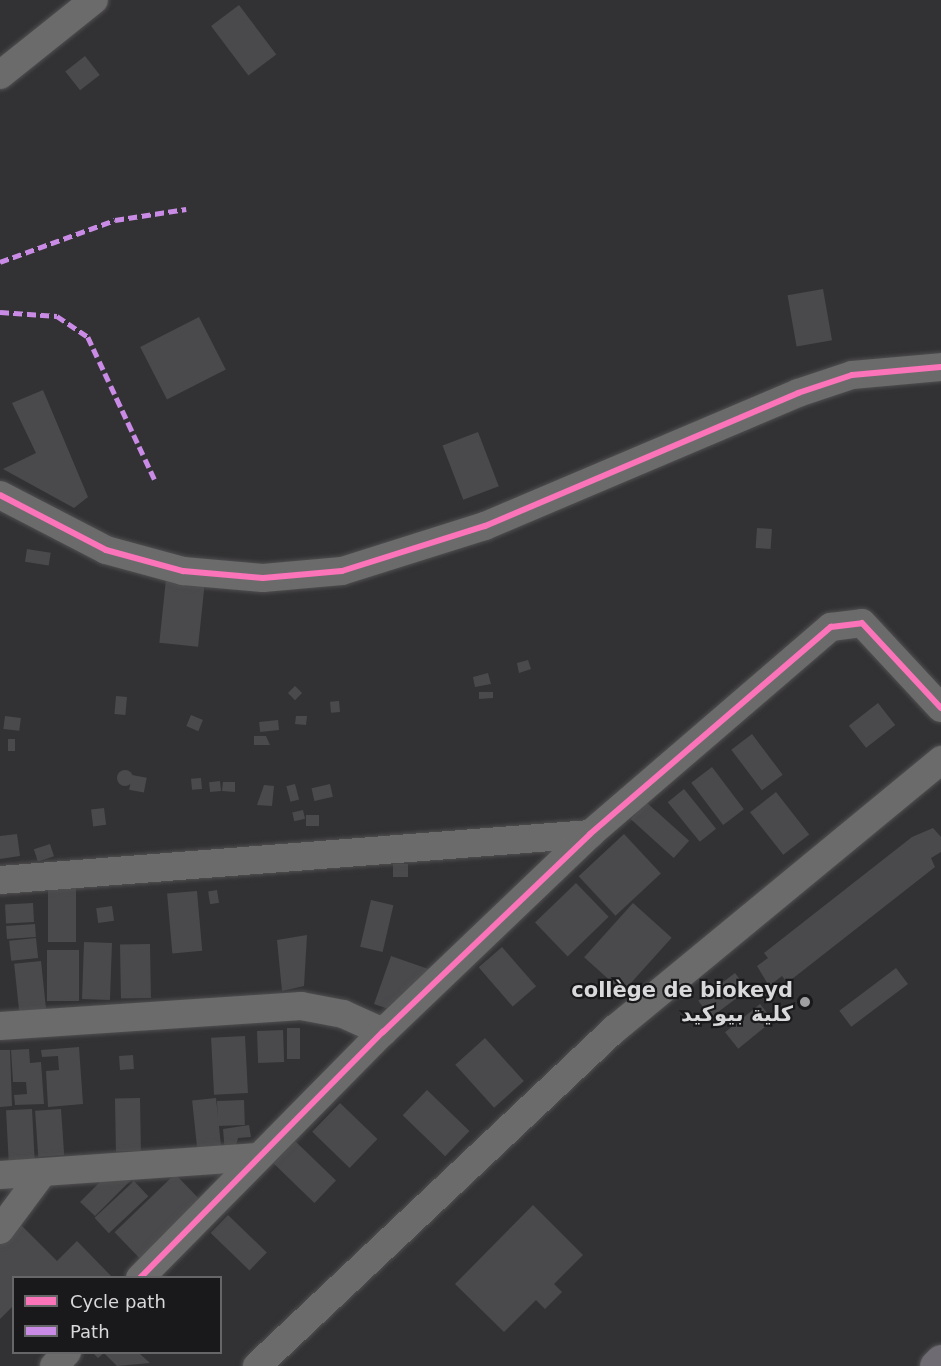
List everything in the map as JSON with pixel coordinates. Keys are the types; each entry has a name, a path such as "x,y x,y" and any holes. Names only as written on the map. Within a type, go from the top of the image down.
{"main road":[{"path":"936,1366 941,1361"}],"street":[{"path":"0,75 94,0"},
{"path":"0,495 106,550 183,571 262,578 342,571 485,526 798,393 852,375 941,367"},
{"path":"142,1276 383,1032 590,834 831,627 846,621 876,633 941,708"},
{"path":"257,1366 615,1029 941,760"},
{"path":"0,880 590,834"},
{"path":"0,1026 300,1006 343,1014 383,1032"},
{"path":"0,1175 257,1157"},
{"path":"0,1230 44,1173"},
{"path":"54,1366 66,1354"}],"building":[{"path":"239,5 276,55 248,76 211,26"},
{"path":"85,56 100,75 80,90 65,71"},
{"path":"823,289 832,340 797,346 788,295"},
{"path":"199,317 226,370 167,400 140,347"},
{"path":"43,390 88,497 74,508 3,469 36,453 12,403"},
{"path":"478,432 499,486 463,500 443,446"},
{"path":"757,528 772,529 771,549 756,548"},
{"path":"27,549 51,553 49,566 25,562"},
{"path":"166,579 205,583 198,647 159,643"},
{"path":"528,660 531,669 519,673 517,663"},
{"path":"488,673 491,684 475,687 473,677"},
{"path":"295,686 302,693 295,700 288,693"},
{"path":"479,692 493,692 493,698 479,699"},
{"path":"116,696 127,697 125,715 114,714"},
{"path":"339,701 340,712 331,713 330,702"},
{"path":"878,703 895,725 866,748 849,726"},
{"path":"191,715 203,720 198,731 186,726"},
{"path":"5,716 21,718 19,731 3,729"},
{"path":"296,716 307,716 306,725 295,724"},
{"path":"278,720 279,730 260,732 259,722"},
{"path":"752,734 783,775 762,790 731,750"},
{"path":"254,736 266,736 270,745 254,745"},
{"path":"8,739 15,739 15,751 8,751"},
{"path":"712,767 744,809 723,825 691,783"},
{"path":"125,770 133,778 125,786 117,778"},
{"path":"132,775 147,778 144,793 129,790"},
{"path":"201,778 202,789 192,790 191,779"},
{"path":"220,781 221,791 210,792 209,782"},
{"path":"223,782 235,782 235,792 222,791"},
{"path":"295,784 299,799 290,802 286,786"},
{"path":"330,784 333,797 314,801 311,788"},
{"path":"264,785 274,786 272,806 257,805"},
{"path":"684,789 716,829 700,842 668,802"},
{"path":"776,792 809,835 783,855 750,812"},
{"path":"646,802 689,841 674,858 631,819"},
{"path":"104,808 106,825 93,826 91,810"},
{"path":"303,810 305,819 294,821 292,812"},
{"path":"306,815 319,815 319,826 306,826"},
{"path":"933,828 941,837 941,852 931,858 935,867 787,983 782,976 769,986 757,966 768,958 764,953 912,837"},
{"path":"17,834 20,856 0,859 0,836"},
{"path":"624,834 661,873 615,916 579,876"},
{"path":"50,844 54,856 38,862 34,849"},
{"path":"393,864 408,864 408,877 393,877"},
{"path":"576,883 609,917 568,956 535,923"},
{"path":"48,888 76,888 76,942 48,942"},
{"path":"217,890 219,903 210,904 208,891"},
{"path":"197,891 202,951 172,953 167,894"},
{"path":"371,900 393,905 383,952 360,947"},
{"path":"33,903 34,922 6,923 5,904"},
{"path":"633,903 672,938 623,992 584,957"},
{"path":"112,906 114,921 98,923 96,908"},
{"path":"35,924 36,937 7,939 6,926"},
{"path":"307,935 304,986 282,991 277,940"},
{"path":"36,938 38,958 11,961 9,941"},
{"path":"84,942 112,943 110,1000 82,999"},
{"path":"150,944 151,998 121,999 120,945"},
{"path":"502,947 536,986 513,1007 479,967"},
{"path":"47,950 79,950 79,1001 47,1001"},
{"path":"391,956 437,972 394,1011 374,1004"},
{"path":"41,961 46,1011 19,1014 14,964"},
{"path":"896,968 908,984 851,1027 839,1011"},
{"path":"735,973 748,990 711,1017 698,1001"},
{"path":"760,1004 773,1020 738,1049 725,1032"},
{"path":"287,1028 300,1028 300,1059 287,1059"},
{"path":"283,1030 284,1062 258,1063 257,1031"},
{"path":"245,1036 248,1093 214,1095 211,1038"},
{"path":"485,1038 524,1081 494,1108 455,1065"},
{"path":"79,1047 83,1104 48,1107 46,1071 59,1070 58,1056 42,1057 41,1050"},
{"path":"29,1049 30,1063 41,1062 44,1104 15,1105 14,1095 27,1094 26,1082 13,1082 11,1050"},
{"path":"0,1050 10,1050 12,1106 0,1107"},
{"path":"133,1055 134,1069 120,1070 119,1056"},
{"path":"427,1090 469,1131 445,1156 403,1115"},
{"path":"115,1098 140,1098 141,1151 116,1151"},
{"path":"216,1098 222,1152 198,1154 192,1101"},
{"path":"244,1100 245,1125 218,1126 217,1101"},
{"path":"340,1103 377,1139 350,1168 312,1132"},
{"path":"32,1109 35,1162 9,1163 6,1110"},
{"path":"61,1109 64,1155 38,1157 35,1111"},
{"path":"249,1125 251,1137 238,1138 234,1152 225,1153 223,1129"},
{"path":"295,1141 336,1181 314,1203 273,1163"},
{"path":"175,1174 201,1201 140,1259 115,1232"},
{"path":"105,1177 131,1180 95,1216 80,1202"},
{"path":"134,1181 148,1196 109,1233 95,1218"},
{"path":"533,1205 583,1255 554,1284 562,1292 545,1309 536,1300 504,1332 455,1284"},
{"path":"228,1215 267,1253 249,1270 211,1233"},
{"path":"19,1223 57,1261 77,1241 111,1276 12,1276 12,1307 0,1319 0,1242"},
{"path":"105,1354 140,1354 150,1363 117,1366"}],"marked path":[{"path":"0,262 115,220 186,209"},
{"path":"0,312 57,316 88,337 156,482"}],"cycle path":[{"path":"0,495 106,550 183,571 263,578 342,571 485,526 798,393 852,375 941,367"},
{"path":"142,1276 383,1032 590,834 831,627 862,623 941,708"}],"place":[{"name":"collège de biokeyd كلية بيوكيد","path":"805,1002"}]}
